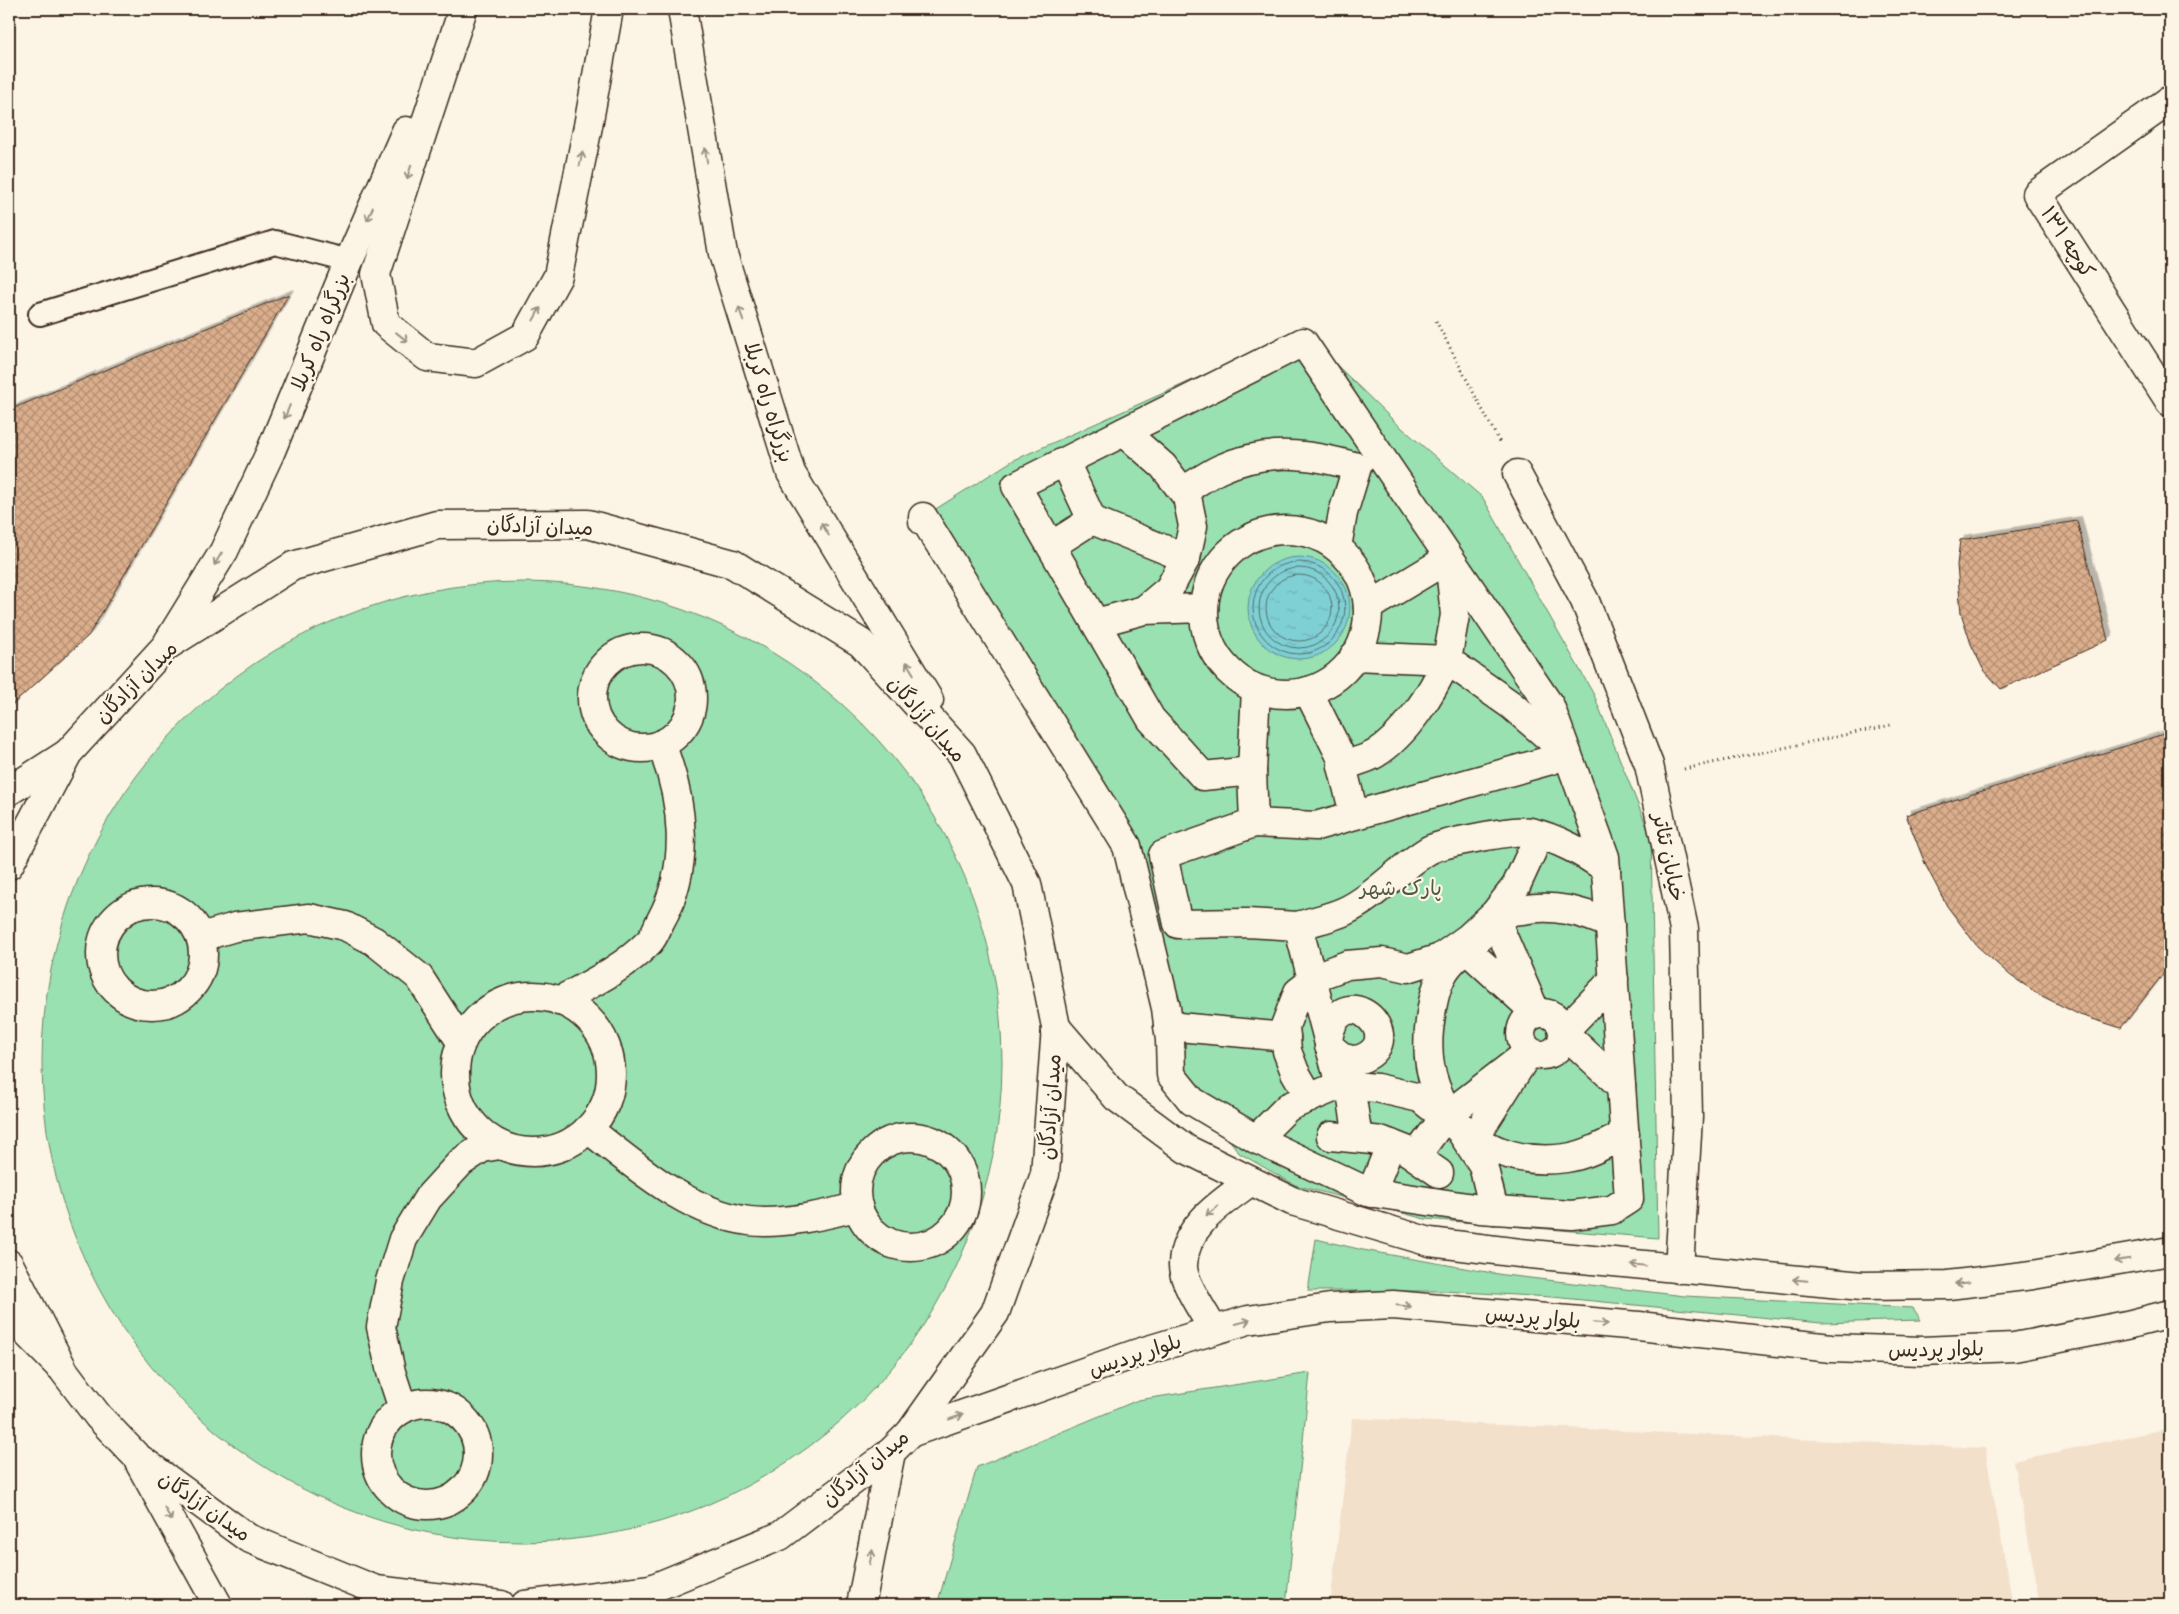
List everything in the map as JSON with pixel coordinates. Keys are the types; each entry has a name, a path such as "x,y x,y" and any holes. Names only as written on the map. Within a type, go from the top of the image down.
{"main road":[{"path":"461,9 376,274 386,324 427,357 476,363 525,336 558,276 588,126 608,9"},
{"name":"بزرگراه راه کربلا","path":"165,647 224,551 270,453 349,261 461,9"},
{"name":"بزرگراه راه کربلا","path":"682,9 723,254 791,473 962,754"},
{"name":"کوچه ۱۳۱","path":"2170,100 2037,194 2170,402"},
{"path":"923,521 923,517 1127,846 1168,1026 1171,1075 1192,1101 1256,1139 1371,1193 1494,1210 1572,1215 1612,1210 1629,1199 1605,857 1550,706 1303,342 1016,486 1151,719 1204,776 1252,770"},
{"path":"1124,432 1163,466 1183,491 1187,497 1193,526 1186,558 1169,589 1144,610"},
{"path":"1337,546 1357,467 1369,439"},
{"path":"1183,491 1219,470 1247,458 1282,454 1312,455 1357,467"},
{"path":"1065,462 1092,520 1186,558"},
{"name":"خیابان تئاتر","path":"1516,474 1585,601 1652,776 1684,929 1688,1116 1679,1269"},
{"path":"1051,546 1092,520"},
{"name":"میدان آزادگان","path":"9,865 68,753 165,647 293,566 437,525 588,524 733,564 861,643 962,754 1027,884 1056,1027 1045,1174 995,1313 910,1433 891,1452 780,1536 651,1588 525,1605"},
{"path":"1193,526 1229,554"},
{"path":"1286,529 1313,534 1337,546 1355,566 1366,591 1369,617 1363,644 1349,667 1327,684 1308,691 1276,694 1250,687 1227,671 1212,650 1204,624 1204,596 1215,569 1234,548 1259,534 1286,529"},
{"path":"1368,607 1449,558"},
{"path":"1354,814 1342,766 1375,754 1397,735 1428,698 1447,660 1455,615 1449,558"},
{"path":"1096,623 1144,610 1204,608"},
{"path":"1354,656 1447,660 1511,705 1567,753"},
{"path":"1254,823 1252,770 1256,689"},
{"path":"1308,691 1345,765"},
{"path":"560,1000 613,971 650,941 666,911 677,880 682,832 676,788 661,744"},
{"path":"9,791 68,753"},
{"path":"1567,753 1551,760 1316,826 1254,823 1163,855 1178,924 1247,923 1298,926 1346,910 1403,867 1431,849 1469,839 1529,832 1563,844 1606,868"},
{"path":"1310,1098 1295,1072 1287,1052 1285,1026 1298,992 1320,975 1347,965 1382,962 1408,968 1440,958 1468,938 1495,913 1516,886 1539,836"},
{"path":"1494,1210 1484,1165 1459,1129 1447,1116 1434,1082 1427,1050 1431,1009 1444,972 1466,949 1509,912 1540,906 1574,910 1610,924"},
{"path":"201,937 235,927 310,918 345,926 374,940 419,977 461,1042"},
{"path":"1497,923 1536,1014"},
{"path":"1298,926 1328,1043 1345,1085 1344,1137 1384,1141 1416,1156 1439,1173"},
{"path":"1466,949 1536,1014"},
{"path":"1562,1032 1614,979"},
{"path":"541,996 560,1000 588,1017 604,1038 611,1064 610,1091 600,1116 581,1136 558,1149 530,1153 504,1148 481,1134 464,1113 455,1090 454,1066 461,1042 474,1022 494,1006 517,997 541,996"},
{"path":"1536,1014 1549,1014 1556,1018 1560,1023 1562,1032 1560,1044 1550,1053 1537,1054 1529,1051 1522,1041 1522,1027 1525,1021 1536,1014"},
{"path":"1168,1026 1286,1037"},
{"path":"1056,1027 1116,1096 1186,1149 1292,1202 1430,1242 1679,1269 1862,1286 1948,1285 2033,1275 2170,1251"},
{"path":"1562,1032 1621,1086"},
{"path":"1416,1156 1447,1116 1529,1051"},
{"path":"1475,1137 1529,1051"},
{"path":"1256,1139 1288,1107 1345,1085 1377,1088 1420,1098 1484,1145 1509,1155 1537,1159 1566,1158 1599,1149 1625,1134"},
{"path":"588,1129 633,1164 683,1197 723,1215 748,1221 781,1222 858,1206"},
{"path":"912,1136 929,1139 945,1148 957,1160 965,1177 967,1195 963,1213 953,1228 946,1234 938,1240 921,1247 902,1247 884,1241 870,1229 860,1214 858,1206 856,1196 858,1177 865,1160 878,1148 894,1139 912,1136"},
{"path":"403,1409 391,1372 381,1327 390,1281 403,1239 428,1198 461,1162 482,1148 499,1144"},
{"path":"1371,1193 1391,1144"},
{"path":"1214,1330 1192,1293 1182,1265 1189,1240 1206,1215 1251,1182"},
{"name":"میدان آزادگان","path":"9,1264 64,1371 98,1416 136,1456 248,1538 376,1590 501,1605"},
{"name":"بلوار پردیس","path":"910,1433 1135,1354 1214,1330 1248,1320 1330,1308 1393,1305 1639,1326 1831,1348 1922,1351 2014,1347 2127,1325 2170,1314"},
{"path":"9,1314 64,1371"},
{"path":"861,1605 891,1452"},
{"path":"136,1456 218,1605"}],"lane":[{"path":"40,314 275,242 349,261"}],"path":[{"path":"1436,321 1516,474"},
{"path":"1652,776 1891,725"}],"shaded area":[{"path":"1352,1418 1985,1448 2013,1605 1330,1605"},
{"path":"2170,1428 2170,1605 2041,1605 2013,1461"}],"green space":[{"name":"پارک شهر","path":"1302,331 1394,421 1483,498 1594,695 1651,837 1658,1238 1425,1219 1295,1185 1239,1153 1190,1086 1170,1040 1159,957 1138,837 923,517 1012,461"},
{"path":"522,582 569,584 616,591 661,603 706,619 748,639 789,663 827,691 861,723 893,757 921,795 945,836 965,878 981,923 993,968 1000,1015 1002,1062 1000,1109 993,1156 981,1201 965,1246 945,1288 921,1329 893,1367 861,1401 827,1433 789,1461 748,1485 706,1505 661,1521 616,1533 569,1540 522,1542 475,1540 428,1533 383,1521 338,1505 296,1485 255,1461 217,1433 183,1401 151,1367 123,1329 99,1288 79,1246 63,1201 51,1156 44,1109 42,1062 44,1015 51,968 63,923 79,878 99,836 123,795 151,757 183,723 217,691 255,663 296,639 338,619 383,603 428,591 475,584"},
{"path":"1316,1239 1363,1250 1504,1275 1685,1296 1913,1308 1921,1320 1821,1323 1552,1297 1443,1291 1308,1291"},
{"path":"1310,1373 1286,1605 937,1605 977,1467 1138,1400"}],"water":[{"path":"1299,557 1319,560 1328,565 1342,579 1347,588 1350,608 1347,628 1342,637 1328,651 1319,656 1299,659 1279,656 1270,651 1256,637 1251,628 1248,608 1251,588 1256,579 1270,565 1279,560"}],"building":[{"path":"289,294 89,635 9,708 9,410"},
{"path":"2077,521 2108,640 2001,689 1983,669 1971,644 1961,613 1957,565 1960,540"},
{"path":"2170,732 2170,965 2121,1028 2080,1015 2040,995 2011,976 1977,946 1947,906 1926,866 1906,815"}]}
